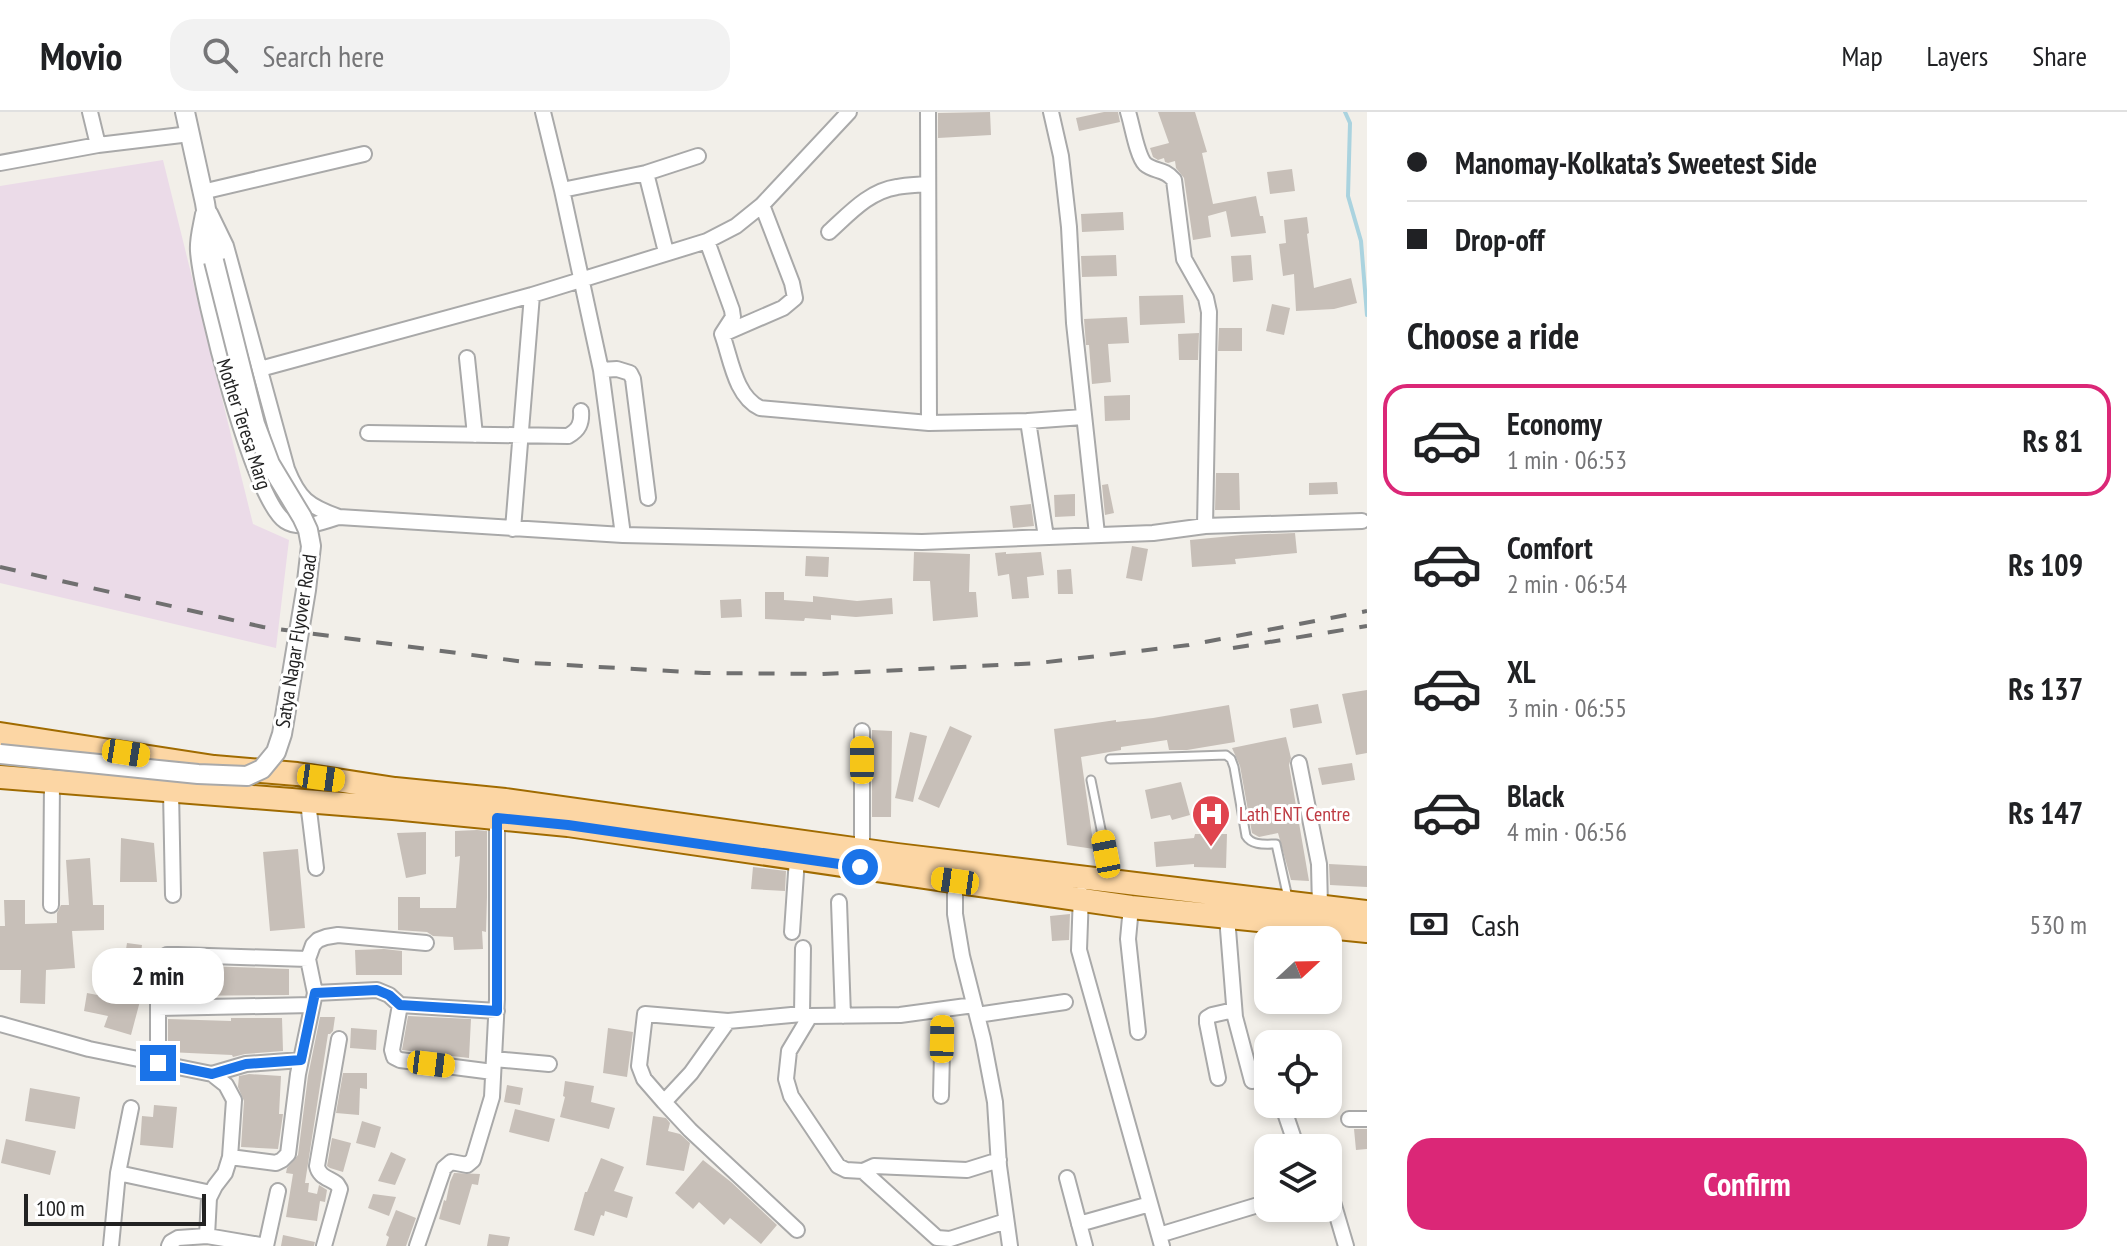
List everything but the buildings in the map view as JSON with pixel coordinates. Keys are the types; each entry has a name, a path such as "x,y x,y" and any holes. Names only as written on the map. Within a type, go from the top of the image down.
{"main road":[{"path":"0,734 214,767 297,774 394,798 497,818 568,825 955,881 1082,889 1112,881 1367,912"},
{"path":"124,787 126,753"},
{"path":"0,777 308,802 394,798 520,801 862,849 1082,889 1131,907 1367,931"}],"street":[{"path":"90,112 98,145"},
{"name":"Mother Teresa Marg","path":"185,112 214,261"},
{"path":"543,112 601,370 623,535"},
{"path":"260,369 532,295 707,241 736,226 762,205 849,112"},
{"path":"928,112 929,423"},
{"path":"1051,112 1061,156 1069,227 1074,323 1097,534"},
{"path":"1128,112 1141,159 1147,166 1169,173 1174,180 1184,259 1206,298 1209,312 1205,526"},
{"path":"0,163 98,145 190,134"},
{"path":"203,198 364,154"},
{"path":"562,190 646,173 698,156"},
{"path":"646,173 666,252"},
{"path":"829,232 863,201 878,192 894,187 928,184"},
{"name":"Mother Teresa Marg","path":"203,198 226,246 283,457 296,490 305,502 339,517"},
{"name":"Mother Teresa Marg","path":"203,198 197,248 205,291 239,423 265,492 278,516 288,524 299,526 339,517"},
{"path":"722,334 783,308 795,298 762,205"},
{"path":"707,241 732,310 733,317 722,334"},
{"name":"Satya Nagar Flyover Road","path":"0,754 247,776 262,769 276,752 282,734 311,546 308,530 270,464 255,424 214,261"},
{"path":"513,529 532,295"},
{"path":"722,334 742,393 750,403 760,408 929,423 1083,417"},
{"path":"467,358 475,435"},
{"path":"601,370 624,371 630,373 633,379 648,498"},
{"path":"368,433 568,436 580,426 581,411"},
{"path":"1028,421 1046,537"},
{"path":"339,517 623,535 922,542 1153,533 1205,526 1362,521"},
{"path":"862,731 862,849"},
{"path":"1299,763 1319,864 1320,907"},
{"path":"51,905 52,781"},
{"path":"171,791 173,895"},
{"path":"308,802 316,868"},
{"path":"417,1246 444,1168 451,1162 467,1165 473,1160 492,1097 497,1011 497,818"},
{"path":"792,932 797,858"},
{"path":"955,881 955,914 995,1102 1010,1246"},
{"path":"1082,889 1079,950 1161,1240 1254,1207"},
{"path":"839,902 843,1016"},
{"path":"1131,907 1128,939 1138,1032"},
{"path":"1227,917 1234,1010 1252,1081"},
{"path":"230,1157 276,1163 288,1154 301,1060 314,999 308,959 313,945 326,937 338,935 426,943"},
{"path":"803,948 806,1015 789,1051 786,1079 791,1096 838,1166 863,1171 874,1166 967,1170 999,1160"},
{"path":"158,1063 160,959 167,955 308,959"},
{"path":"158,1008 314,999 377,990 400,1005 497,1011"},
{"path":"797,1230 690,1130 644,1079 639,1066 645,1014 728,1021 806,1015 900,1015 1065,1002"},
{"path":"400,1005 392,1050 394,1057 400,1060 494,1066 549,1064"},
{"path":"941,1096 943,1010"},
{"path":"1218,1078 1207,1018 1234,1010"},
{"path":"664,1102 691,1073 728,1021"},
{"path":"0,1024 89,1049 212,1074 226,1085 234,1100 230,1157 225,1173 209,1198 207,1236"},
{"path":"324,1246 340,1189 321,1175 317,1166 339,1039"},
{"path":"212,1074 246,1064 301,1060"},
{"path":"111,1246 118,1173 131,1108"},
{"path":"1349,1119 1367,1119"},
{"path":"863,1171 937,1238 950,1239 1006,1221"},
{"path":"118,1173 211,1193"},
{"path":"1067,1178 1085,1246"},
{"path":"169,1246 178,1238 207,1236 266,1246 278,1191"},
{"path":"1079,1224 1150,1204"},
{"path":"1339,1222 1346,1246"}],"lane":[{"path":"1110,759 1221,754 1231,759 1246,836 1253,843 1276,844 1289,904"},
{"path":"1091,780 1112,881"}],"shaded area":[{"path":"163,160 253,524 289,540 276,648 0,583 0,186"}],"waterway":[{"path":"1345,112 1350,123 1348,196 1361,241 1367,315"}],"railway":[{"path":"0,567 263,627 532,663 704,673 822,674 1039,663 1189,645 1367,611"},
{"path":"1233,648 1367,626"}],"place":[{"name":"Lath ENT Centre","path":"1211,848"}],"route":[{"path":"158,1063 212,1074 246,1064 301,1060 315,993 377,990 400,1005 497,1011 497,818 568,825 860,867"}]}
